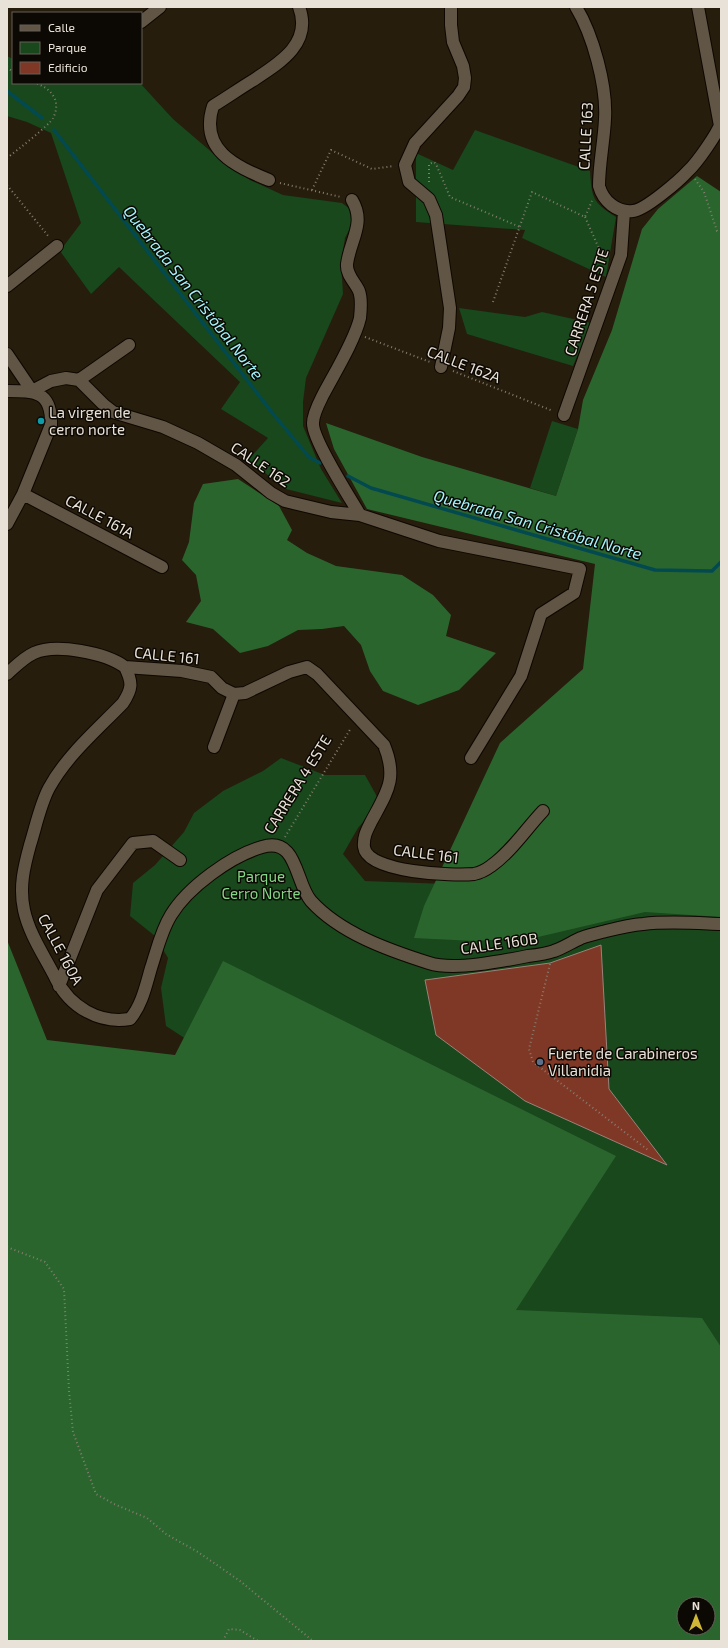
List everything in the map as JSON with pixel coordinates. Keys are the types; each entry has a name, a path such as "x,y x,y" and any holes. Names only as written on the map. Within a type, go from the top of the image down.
{"street":[{"path":"142,21 160,7"},
{"path":"269,180 239,167 223,156 213,140 209,118 213,106 282,61 297,45 302,27 299,7"},
{"path":"441,367 449,328 450,308 436,215 429,199 409,182 405,165 415,144 458,96 464,87 465,78 463,66 453,42 451,7"},
{"name":"CALLE 163","path":"576,7 588,30 597,59 604,100 605,118 599,186 601,194 607,201 616,208 624,211"},
{"path":"624,211 634,211 644,206 688,171 720,124 698,7"},
{"path":"352,200 357,207 358,226 352,240 347,266 350,277 359,291 362,308 355,333 317,407 312,424 321,448 360,515"},
{"name":"CARRERA 5 ESTE","path":"564,415 621,255 624,211"},
{"path":"7,286 57,246"},
{"path":"32,391 51,381 66,378 78,380 129,346"},
{"path":"7,354 32,391"},
{"name":"CALLE 162","path":"78,380 113,412 123,413 163,427 198,443 236,465 271,493 285,501 331,512 360,515 439,541 580,569 574,593 541,614 521,676 471,758"},
{"path":"7,390 32,391 41,396 48,404 51,415 50,425 23,494 7,524"},
{"name":"CALLE 161A","path":"23,494 162,567"},
{"name":"CALLE 161","path":"7,674 34,653 60,649 104,657 118,662 126,667 182,671 200,674 211,677 222,688 234,694"},
{"name":"CALLE 160A","path":"126,667 130,676 131,684 129,694 123,703 60,771 49,788 42,804 22,872 21,889 24,911 29,927 59,986 76,1005 88,1012 101,1018 114,1020 130,1019"},
{"path":"214,747 234,694 245,693 289,672 307,667 317,674 358,717"},
{"name":"CALLE 161","path":"358,717 384,745 390,759 391,775 388,789 364,835 364,849 368,855 376,861 402,869 420,872 450,875 476,873 490,867 506,852 542,811"},
{"path":"59,986 97,890 133,843 153,841 180,860"},
{"name":"CARRERA 4 ESTE","path":"130,1019 139,1006 163,931 177,906 190,892 218,870 238,858 262,847 279,847"},
{"name":"CALLE 160B","path":"279,847 286,851 292,859 303,888 308,897 318,908 345,927 378,946 432,964 457,965 492,963 553,951 582,937 642,924 721,924"}],"path":[{"path":"7,158 53,119 57,107 56,101 50,91 44,86 38,84"},
{"path":"312,190 331,150 372,169 405,165"},
{"path":"425,182 429,182 429,164 434,162 450,197 520,227"},
{"path":"688,171 704,192 717,231 721,231"},
{"path":"269,180 352,200"},
{"path":"7,185 57,246"},
{"path":"585,217 599,186"},
{"path":"493,302 532,192 585,217 613,280"},
{"name":"CALLE 162A","path":"355,333 564,415"},
{"name":"CARRERA 4 ESTE","path":"279,847 358,717"},
{"path":"553,951 529,1049 533,1062 648,1150"},
{"path":"7,1247 45,1262 64,1289 69,1391 73,1432 96,1494 114,1504 147,1518 166,1534 198,1552 240,1581 313,1641"},
{"path":"223,1641 229,1629 240,1630 258,1641"}],"green space":[{"path":"7,56 12,58 12,84 141,84 173,119 229,167 250,180 283,195 342,203 350,209 354,220 345,238 341,262 343,294 306,378 303,402 303,426 321,469 342,503 286,489 248,460 268,438 221,409 240,382 119,267 91,294 60,251 81,223 51,133 27,122 7,116"},
{"path":"475,130 590,171 595,198 602,207 616,217 606,277 522,238 525,230 416,222 416,153 453,170"},
{"path":"697,176 721,192 721,917 645,912 538,937 475,941 414,938 424,906 500,743 583,669 595,564 367,509 334,449 326,423 422,457 556,496 578,429 583,400 612,330 642,229 658,209"},
{"path":"459,308 525,317 542,312 591,323 573,366 467,334"},
{"path":"552,421 578,429 556,496 530,488"},
{"path":"238,479 279,506 292,530 287,540 307,553 336,566 402,575 433,595 451,615 446,636 496,653 459,690 418,705 383,691 370,671 361,645 344,626 298,630 268,646 240,653 213,629 186,622 201,601 196,575 182,560 189,542 194,503 203,484"},
{"name":"Parque Cerro Norte","path":"721,751 721,1641 7,1641 7,1280 192,1043 166,1026 161,988 168,958 155,936 130,916 133,883 155,865 184,832 194,813 223,791 263,771 281,758 325,775 365,775 380,802 358,828 343,854 365,881 446,884"},
{"path":"7,940 47,1040 175,1055 223,961 616,1156 516,1310 702,1318 721,1347 721,1641 7,1641"}],"building":[{"name":"Fuerte de Carabineros Villanidia","path":"601,945 609,1089 667,1165 525,1101 436,1035 425,980 550,963"}],"waterway":[{"name":"Quebrada San Cristóbal Norte","path":"7,91 42,118"},
{"name":"Quebrada San Cristóbal Norte","path":"54,130 274,415 309,457 320,463"},
{"name":"Quebrada San Cristóbal Norte","path":"348,476 371,488 655,570 712,571 721,562"}],"place":[{"name":"La virgen de cerro norte","path":"41,421"},
{"name":"Fuerte de Carabineros Villanidia","path":"540,1062"}]}
